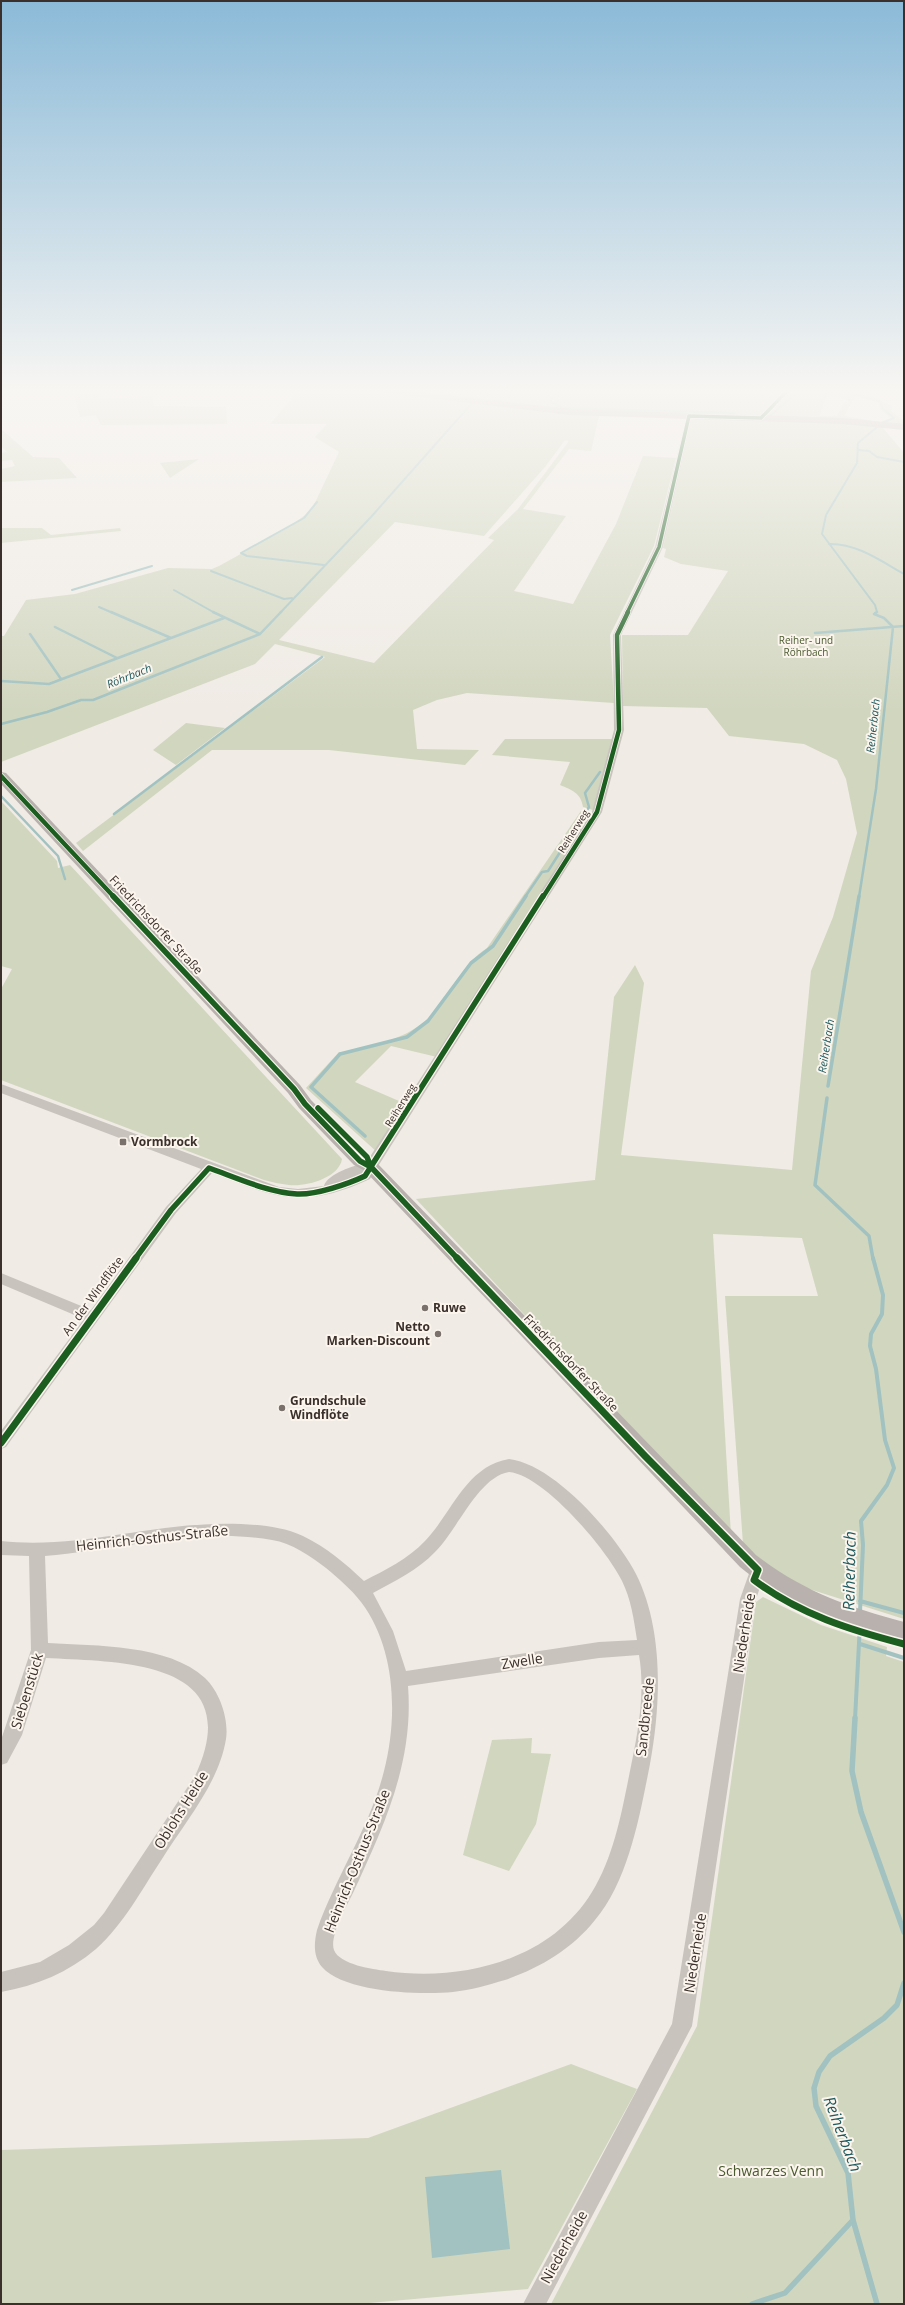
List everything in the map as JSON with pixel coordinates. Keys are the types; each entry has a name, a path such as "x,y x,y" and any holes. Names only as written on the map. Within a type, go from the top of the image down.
{"main road":[{"name":"Friedrichsdorfer Straße","path":"1,776 294,1089 305,1104 346,1147 371,1167 730,1544 758,1570 798,1596 861,1620 904,1632"}],"street":[{"name":"Reiherweg","path":"1,1088 209,1168 261,1187 284,1193 298,1194 324,1189 356,1181 365,1176 597,812 619,730 617,635 659,547 670,498"},
{"name":"An der Windflöte","path":"1,1443 92,1316 171,1210 209,1168"},
{"path":"1,1278 92,1316"},
{"name":"Sandbreede","path":"324,1946 326,1956 338,1969 392,1982 420,1984 456,1982 497,1973 522,1964 569,1933 588,1914 607,1884 623,1837 635,1793 646,1735 650,1675 640,1600 624,1566 593,1528 553,1488 528,1470 516,1466 503,1466 492,1470 481,1481 434,1544 403,1569 363,1590"},
{"name":"Heinrich-Osthus-Straße","path":"1,1548 37,1550 202,1530 233,1530 276,1534 298,1542 330,1561 363,1590 376,1610 393,1648 399,1680 400,1717 393,1770 373,1828 333,1915 324,1946"},
{"name":"Siebenstück","path":"1,1757 13,1735 40,1650 37,1550"},
{"name":"Niederheide","path":"534,2304 682,2026 748,1599 758,1570"},
{"name":"Zwelle","path":"399,1680 600,1650 646,1647"},
{"name":"Oblohs Heide","path":"1,1982 28,1976 54,1965 102,1931 111,1920 201,1782 211,1758 218,1734 216,1713 211,1696 199,1682 181,1670 158,1662 135,1658 40,1650"}],"green space":[{"path":"317,498 518,498 484,536 395,522 279,640 374,663 494,540 488,538 518,509 527,498 532,498 523,509 566,516 514,591 573,604 616,524 626,498 666,498 654,546 610,635 614,703 467,693 437,700 413,710 417,749 479,750 465,765 329,750 212,750 83,851 76,843 325,657 275,644 255,664 1,762 1,636 4,636 26,600 75,594 168,568 212,569 284,530 311,511"},
{"name":"Reiher- und Röhrbach","path":"674,498 904,498 904,1619 806,1588 777,1573 743,1544 725,1296 818,1296 802,1238 713,1234 731,1535 416,1199 595,1180 614,997 635,965 644,983 621,1155 792,1170 811,971 833,917 857,833 846,779 837,760 804,744 729,736 707,708 623,706 622,635 688,635 728,571 681,564 664,557 666,549 663,548"},
{"path":"1,528 42,528 51,535 120,528 121,531 1,543"},
{"path":"186,723 225,728 176,765 153,750"},
{"path":"505,739 612,739 593,810 583,807 578,795 572,790 560,785 570,762 492,755"},
{"path":"1,801 57,861 58,868 70,865 342,1159 340,1166 335,1171 321,1180 312,1183 289,1185 264,1180 1,1080 1,989 12,969 1,966"},
{"path":"581,811 591,814 437,1057 391,1046 355,1082 406,1104 377,1152 306,1088 339,1052 346,1053 407,1033 425,1021 434,1012 469,964 487,948"},
{"name":"Schwarzes Venn","path":"763,1597 821,1625 887,1647 886,1656 904,1662 904,2304 551,2304 697,2026 756,1602"},
{"path":"532,1738 531,1753 551,1754 536,1824 509,1871 463,1855 492,1740"},
{"path":"571,2064 637,2089 528,2289 358,2304 1,2304 1,2150 368,2138"}],"water":[{"path":"501,2170 510,2249 432,2258 425,2177"}],"waterway":[{"path":"280,613 388,498"},
{"path":"829,544 822,534 826,515 836,498"},
{"path":"317,502 304,518 241,553 247,556 324,565"},
{"path":"829,544 849,546 859,550 904,574"},
{"name":"Reiherbach","path":"829,544 875,605 877,612"},
{"path":"72,590 152,566"},
{"path":"211,571 284,599 292,598"},
{"path":"174,590 214,613"},
{"path":"99,607 113,613"},
{"path":"111,612 171,638"},
{"path":"260,634 281,612"},
{"name":"Reiherbach","path":"877,612 874,614 884,618 893,627"},
{"path":"214,613 260,634"},
{"path":"171,638 224,618"},
{"path":"893,627 904,626"},
{"path":"55,627 117,658"},
{"path":"815,633 893,627"},
{"name":"Reiherbach","path":"859,897 876,789 893,627"},
{"path":"30,634 61,679"},
{"name":"Röhrbach","path":"1,724 47,712 81,700 93,700 260,634"},
{"path":"1,681 49,684 171,638"},
{"path":"114,814 322,657"},
{"path":"525,897 542,872 548,871 589,807 585,793 600,772"},
{"name":"Röhrbach","path":"1,796 58,856 65,879"},
{"path":"365,1136 311,1087 340,1054 407,1037 428,1021 471,963 493,946 526,896"},
{"name":"Reiherbach","path":"828,1086 859,896"},
{"name":"Reiherbach","path":"827,1098 815,1185 869,1236 873,1259"},
{"name":"Reiherbach","path":"860,1601 863,1545 861,1521 887,1485 894,1468 885,1440 876,1369 870,1346 871,1334 882,1314 883,1295 873,1258"},
{"name":"Reiherbach","path":"860,1601 860,1612"},
{"path":"860,1601 904,1613"},
{"name":"Reiherbach","path":"855,1719 860,1624"},
{"path":"860,1644 904,1658"},
{"name":"Reiherbach","path":"855,1718 852,1771 861,1812 904,1932"},
{"name":"Reiherbach","path":"853,2220 848,2173 816,2106 814,2088 819,2072 830,2056 884,2018 897,2005 904,1983"},
{"path":"752,2304 785,2293 853,2220"},
{"name":"Reiherbach","path":"853,2220 877,2304"}],"cycle path":[{"path":"1,1443 171,1210 209,1168 261,1187 298,1194 345,1185 365,1176 597,812 619,730 617,635 659,547 670,498"},
{"path":"1,776 294,1089 305,1104 360,1161 371,1167 645,1456 730,1544 758,1570 754,1580 771,1593 788,1603 825,1620 904,1644"},
{"path":"318,1108 367,1157 371,1167"}],"place":[{"name":"Vormbrock","path":"123,1142"},
{"name":"Ruwe","path":"425,1308"},
{"name":"Netto Marken-Discount","path":"438,1334"},
{"name":"Grundschule Windflöte","path":"282,1408"}]}
